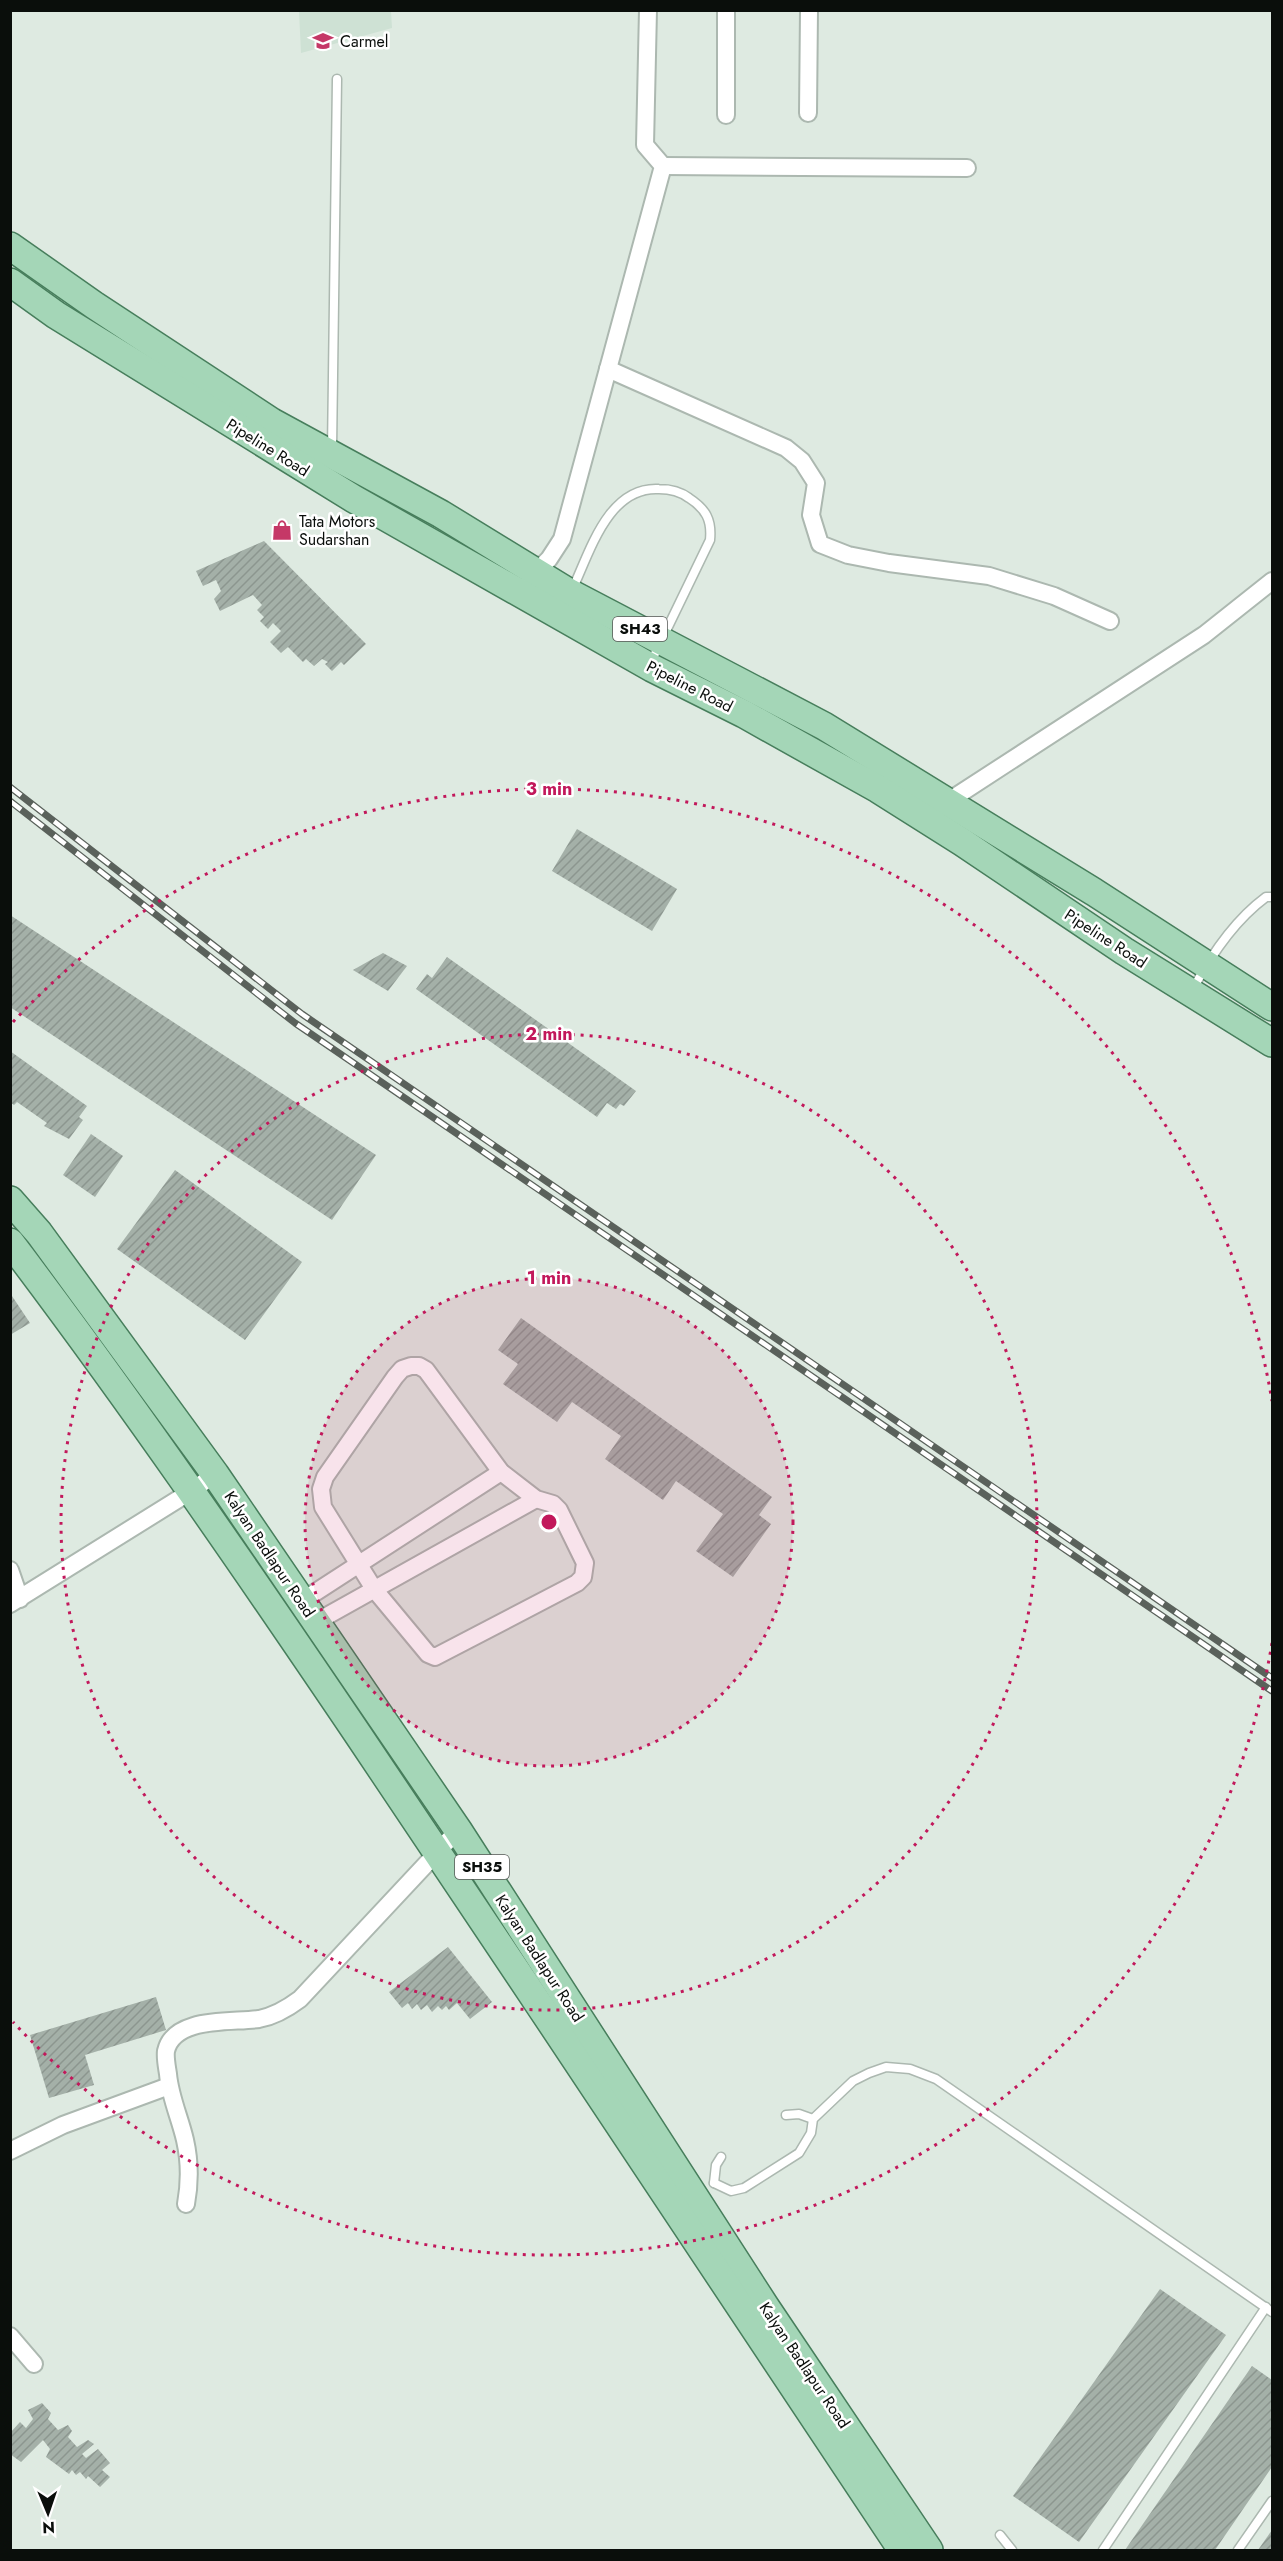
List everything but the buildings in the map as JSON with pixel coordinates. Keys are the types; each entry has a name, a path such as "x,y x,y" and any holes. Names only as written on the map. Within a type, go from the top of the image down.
{"main road":[{"name":"Pipeline Road","path":"10,246 94,305 262,415 325,466 441,514 570,593 824,726 1094,891 1206,964 1260,1010 1272,1043"},
{"name":"Pipeline Road","path":"10,282 56,315 325,466 520,594 878,789 1124,951 1192,993 1260,1010"},
{"name":"Kalyan Badlapur Road","path":"10,1200 39,1233 215,1474 458,1830 560,2011"},
{"name":"Kalyan Badlapur Road","path":"10,1242 193,1490 438,1852 692,2187 929,2550"},
{"name":"Kalyan Badlapur Road","path":"692,2187 902,2550"}],"street":[{"path":"648,10 645,144 663,166"},
{"path":"726,10 726,115"},
{"path":"808,113 809,10"},
{"path":"663,166 967,168"},
{"path":"520,594 534,571 549,559 562,539 663,166"},
{"path":"608,369 786,448 802,460 816,483 811,515 820,544 848,555 889,563 989,576 1054,596 1110,621"},
{"path":"925,818 947,801 1204,636 1272,581"},
{"path":"419,1366 426,1370 501,1472 536,1499 553,1504 559,1510 585,1563 583,1577 577,1583 435,1657 428,1654 374,1589 359,1566 323,1507 321,1489 325,1477 402,1369 419,1366"},
{"path":"309,1612 359,1566 501,1472"},
{"path":"10,1570 15,1601 215,1474"},
{"path":"309,1612 374,1589 536,1499"},
{"path":"186,2204 190,2180 186,2141 169,2086 166,2052 172,2038 185,2027 262,2018 285,2010 300,1999 458,1830"},
{"path":"10,2151 63,2125 169,2086"},
{"path":"10,2336 34,2364"}],"lane":[{"path":"325,466 338,78"},
{"path":"570,593 609,514 620,501 632,493 647,488 666,489 687,496 703,508 710,520 710,540 649,666"},
{"path":"1192,993 1206,964 1250,909 1266,897 1272,897"},
{"path":"692,2187 731,2191 744,2188 799,2153 811,2133 813,2119 853,2081 886,2067 910,2069 936,2079 1269,2309 1103,2550"},
{"path":"786,2115 799,2114 813,2119"},
{"path":"692,2187 716,2165 721,2157"},
{"path":"1238,2550 1272,2500"},
{"path":"1000,2535 1012,2550"}],"shaded area":[{"name":"Carmel","path":"299,11 391,11 392,28 301,53"}],"railway":[{"path":"10,787 302,1014 1272,1678"},
{"path":"10,801 295,1023 1272,1691"}],"place":[{"name":"Carmel","path":"323,41"},
{"name":"Tata Motors Sudarshan","path":"282,530"}]}
